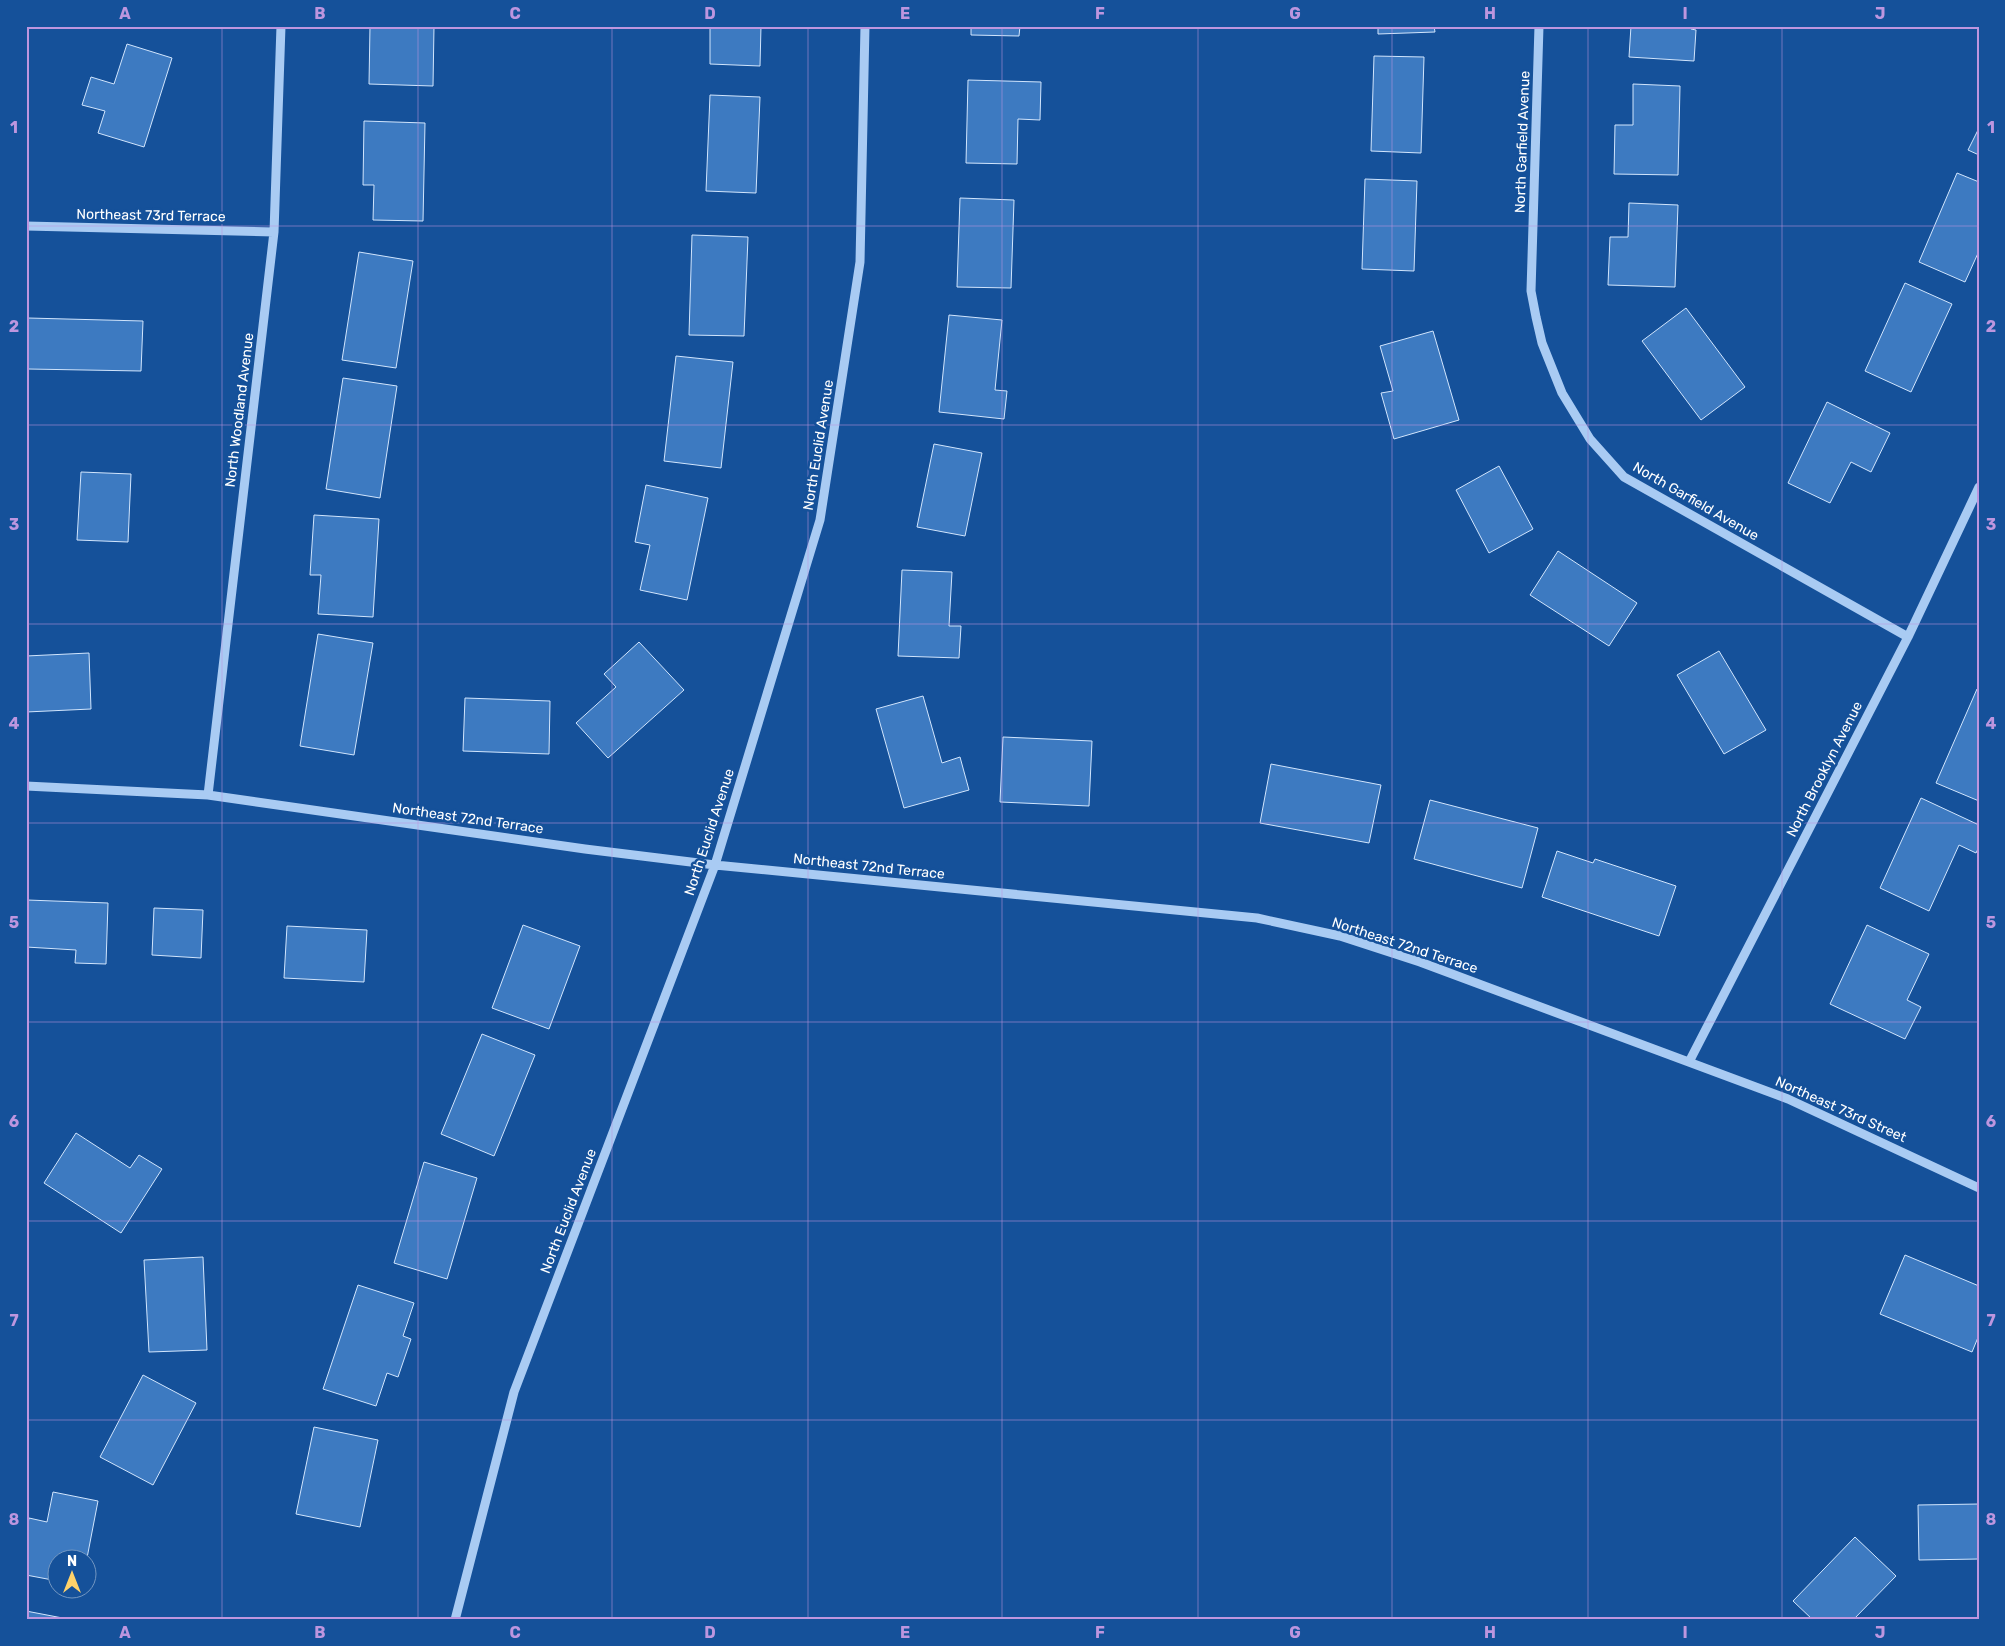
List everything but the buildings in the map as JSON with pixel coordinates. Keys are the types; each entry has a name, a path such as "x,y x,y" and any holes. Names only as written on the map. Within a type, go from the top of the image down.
{"street":[{"name":"North Woodland Avenue","path":"208,795 274,232 281,26"},
{"name":"North Euclid Avenue","path":"455,1620 514,1392 715,865 820,520 860,262 865,26"},
{"name":"North Garfield Avenue","path":"1539,26 1532,291 1542,343 1562,393 1571,408 1590,439 1624,477 1908,637"},
{"name":"Northeast 73rd Terrace","path":"26,226 274,232"},
{"name":"North Brooklyn Avenue","path":"1689,1062 1908,637 1979,487"},
{"name":"Northeast 72nd Terrace","path":"26,786 208,795 585,849 715,865 1266,920 1340,936 1420,962 1689,1062"},
{"name":"Northeast 73rd Street","path":"1689,1062 1788,1099 1979,1188"}]}
